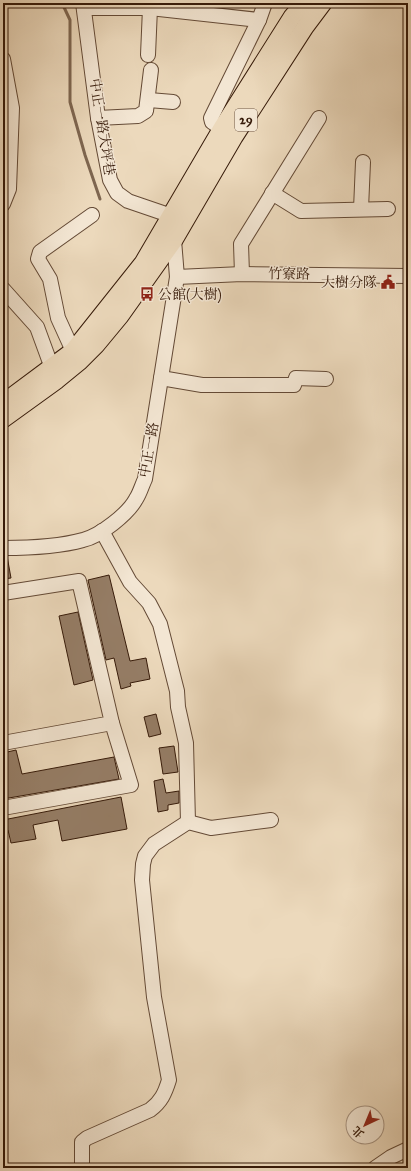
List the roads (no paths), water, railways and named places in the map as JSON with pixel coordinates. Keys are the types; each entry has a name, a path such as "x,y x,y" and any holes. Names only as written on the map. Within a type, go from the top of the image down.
{"main road":[{"name":"29","path":"3,419 57,380 96,345 120,316 174,240 228,133 304,3"},
{"name":"29","path":"3,403 73,351 142,263 170,215 323,3"}],"street":[{"path":"228,133 212,122 211,118 259,20 265,3"},
{"path":"84,5 150,8 259,20"},
{"name":"中正一路大坪巷","path":"84,5 98,118 110,180 117,194 128,201 170,215"},
{"path":"148,55 150,8"},
{"path":"3,59 12,108 9,189 3,204"},
{"path":"98,118 138,116 146,111 149,100 151,70"},
{"path":"149,100 173,102"},
{"path":"242,274 241,244 319,118"},
{"path":"361,209 363,162"},
{"path":"272,193 301,211 388,208"},
{"path":"170,215 177,277"},
{"path":"73,351 58,318 50,279 38,258 40,252 92,216"},
{"name":"竹寮路","path":"177,277 242,274 408,276"},
{"name":"中正一路","path":"3,548 32,548 84,540 102,531 124,514 136,500 145,479 177,277"},
{"path":"3,289 37,327 52,368"},
{"path":"160,378 202,385 286,386 294,386 296,378 326,379"},
{"path":"102,531 130,582 149,603 160,624 177,691 178,707 186,743 188,822"},
{"path":"3,593 79,581 112,723 131,785 3,808"},
{"path":"3,743 112,723"},
{"path":"82,1168 82,1142 87,1138 150,1110 158,1104 165,1092 169,1080 154,997 142,880 143,864 146,856 154,844 188,822 211,828 271,820"},
{"path":"375,1168 391,1157 408,1149"}],"waterway":[{"path":"62,3 70,20 70,102 85,155 100,199"}],"place":[{"name":"大樹分隊","path":"388,282"},
{"name":"公館(大樹)","path":"147,294"}]}
